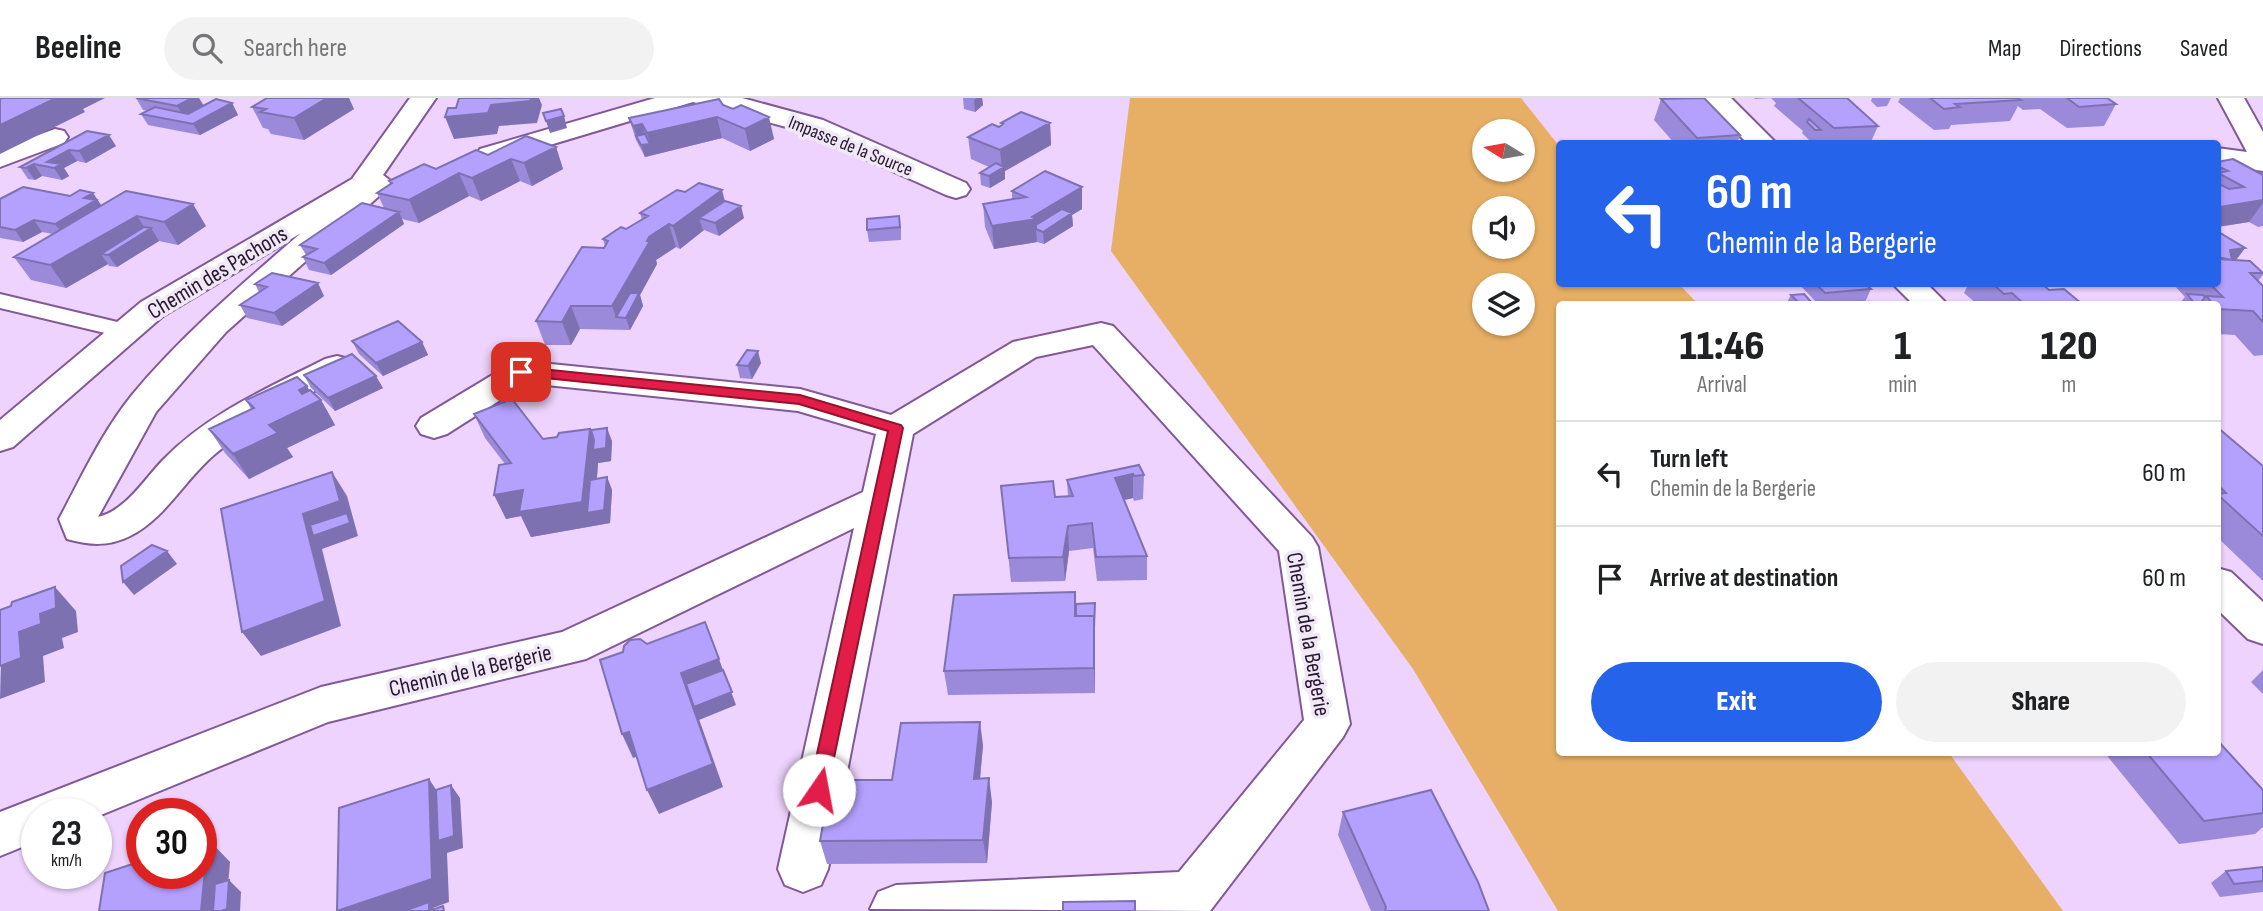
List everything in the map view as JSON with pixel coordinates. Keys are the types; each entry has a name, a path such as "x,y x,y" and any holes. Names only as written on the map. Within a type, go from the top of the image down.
{"street":[{"name":"Chemin des Pachons","path":"0,439 152,309 381,181 423,98"},
{"path":"468,161 682,98"},
{"name":"Impasse de la Source","path":"703,98 717,99 814,126 956,189"},
{"path":"1716,98 1761,140"},
{"path":"2231,98 2263,157"},
{"path":"0,159 55,137"},
{"path":"2221,157 2263,163"},
{"path":"337,366 234,421 186,458 140,509 122,523 108,530 93,532 80,529 78,520 120,441 143,405 214,325 381,181"},
{"path":"1912,287 1928,301"},
{"name":"Chemin de la Bergerie","path":"896,428 1025,349 1101,334 1298,547 1326,724 1192,895 896,909"},
{"path":"434,426 521,372 800,400 896,428 803,869"},
{"name":"Chemin de la Bergerie","path":"90,798 321,705 571,647 880,500"},
{"path":"2221,587 2263,628"},
{"path":"0,834 21,825"}],"lane":[{"path":"0,301 126,331"}],"shaded area":[{"path":"1130,98 1521,98 1556,142 1556,287 1682,287 1695,301 1556,301 1556,756 1951,756 2063,911 1558,911 1413,669 1111,251"}],"building":[{"path":"2,98 56,98 0,125"},
{"path":"136,98 192,98 177,106"},
{"path":"267,98 327,98 294,118 260,112 266,109 252,107"},
{"path":"459,98 531,98 530,101 491,105 488,113 445,117 448,108 456,108"},
{"path":"1704,98 1740,135 1697,138 1661,99"},
{"path":"1798,98 1847,98 1878,126 1834,128"},
{"path":"1930,98 2021,100 1955,104 1960,107 1944,109"},
{"path":"2067,98 2107,98 2116,104 2079,107"},
{"path":"216,99 232,103 193,124 141,114 155,107 188,114"},
{"path":"719,99 723,105 733,109 741,105 769,117 745,129 717,117 647,133 642,124 633,126 629,118"},
{"path":"561,109 564,116 546,121 543,113"},
{"path":"1021,112 1050,123 1000,150 968,137 992,124 999,127 1003,124 1001,123"},
{"path":"1809,119 1821,130 1815,130 1807,122"},
{"path":"87,131 109,135 79,151 69,150 47,162 61,164 54,168 34,164 26,168 20,167"},
{"path":"645,134 650,144 641,145 636,136"},
{"path":"526,136 556,147 524,163 511,159 472,178 459,173 409,200 377,193 392,183 389,181 424,164 436,169 476,150 488,155"},
{"path":"2233,159 2263,175 2263,200 2221,207 2221,185 2229,189 2244,187 2221,175 2228,171 2221,168 2221,161"},
{"path":"996,163 1004,167 989,176 980,173"},
{"path":"1045,171 1082,187 1032,217 1036,219 992,226 983,204 1026,197 1012,191"},
{"path":"699,183 722,190 673,226 669,224 649,237 647,241 650,241 612,306 571,306 562,322 536,321 582,247 604,248 608,241 603,239 621,227 626,229 648,216 640,213 677,190 685,192"},
{"path":"23,187 70,196 80,190 93,193 84,198 96,200 55,224 34,220 15,230 0,227 0,199"},
{"path":"126,191 193,204 164,222 137,216 50,265 14,257"},
{"path":"725,201 741,206 715,223 699,218"},
{"path":"362,203 399,212 324,263 303,257 317,249 300,245"},
{"path":"1062,209 1072,213 1043,232 1036,229 1036,225"},
{"path":"899,216 900,227 867,230 867,219"},
{"path":"144,227 151,228 108,255 101,254"},
{"path":"2221,233 2245,248 2230,250 2232,260 2221,258"},
{"path":"2221,259 2250,261 2263,273 2250,273 2263,286 2263,322 2253,311 2221,309 2221,301 2210,301 2206,296 2223,297 2213,287 2221,287"},
{"path":"272,273 318,283 274,313 240,305 267,287 255,284"},
{"path":"1819,287 1871,289 1825,293"},
{"path":"1996,287 2046,287 2049,290 2064,289 2078,301 2021,301 2012,293 2004,294"},
{"path":"630,293 639,293 626,318 616,317"},
{"path":"1804,294 1810,301 1797,301 1791,295"},
{"path":"2187,294 2205,297 2202,301 2193,301"},
{"path":"398,321 422,342 376,363 352,341"},
{"path":"747,350 758,351 748,366 737,365"},
{"path":"352,354 376,376 328,398 304,375"},
{"path":"297,377 307,386 299,390 302,394 310,390 321,400 269,425 278,433 233,454 209,429 254,408 246,400"},
{"path":"512,399 543,439 557,437 559,433 590,429 582,502 519,512 523,490 494,495 499,465 511,463 474,414"},
{"path":"607,428 606,448 593,450 591,430"},
{"path":"2221,430 2263,466 2263,536 2221,498 2221,494 2226,493 2221,488"},
{"path":"1139,465 1144,475 1133,474 1115,478 1147,556 1096,557 1092,523 1068,526 1063,557 1009,558 1001,486 1053,481 1055,497 1073,496 1067,480"},
{"path":"332,472 340,501 303,514 325,601 242,632 221,509"},
{"path":"607,477 604,510 587,513 590,480"},
{"path":"347,513 350,523 313,536 310,525"},
{"path":"152,545 167,551 123,582 121,566"},
{"path":"55,587 56,608 40,614 41,624 19,632 21,658 0,666 0,610 11,606 12,602"},
{"path":"1075,592 1075,616 1094,616 1094,668 944,671 954,595"},
{"path":"1095,603 1094,627 1094,616 1076,616 1076,604"},
{"path":"705,622 719,659 681,673 713,764 647,790 629,732 622,734 600,660 623,652 624,646 630,640 640,639 647,644"},
{"path":"723,670 732,692 694,707 686,684"},
{"path":"980,722 974,779 989,778 983,840 820,841 831,780 892,780 901,723"},
{"path":"2221,744 2263,790 2263,813 2204,821 2149,756 2221,756"},
{"path":"429,779 432,879 337,911 339,808"},
{"path":"451,785 454,836 438,841 436,790"},
{"path":"1431,790 1478,882 1489,911 1385,911 1386,907 1343,812"},
{"path":"126,866 126,889 203,889 201,911 99,911 102,889 112,889 112,871"},
{"path":"2263,867 2263,881 2234,884 2226,871"},
{"path":"229,880 227,909 213,911 215,889 217,889 217,883"},
{"path":"1135,901 1135,911 1063,911 1063,902"},
{"path":"429,902 429,911 404,911"},
{"path":"443,906 444,911 429,911"}],"route":[{"path":"521,372 800,400 896,428 819,790"}]}
